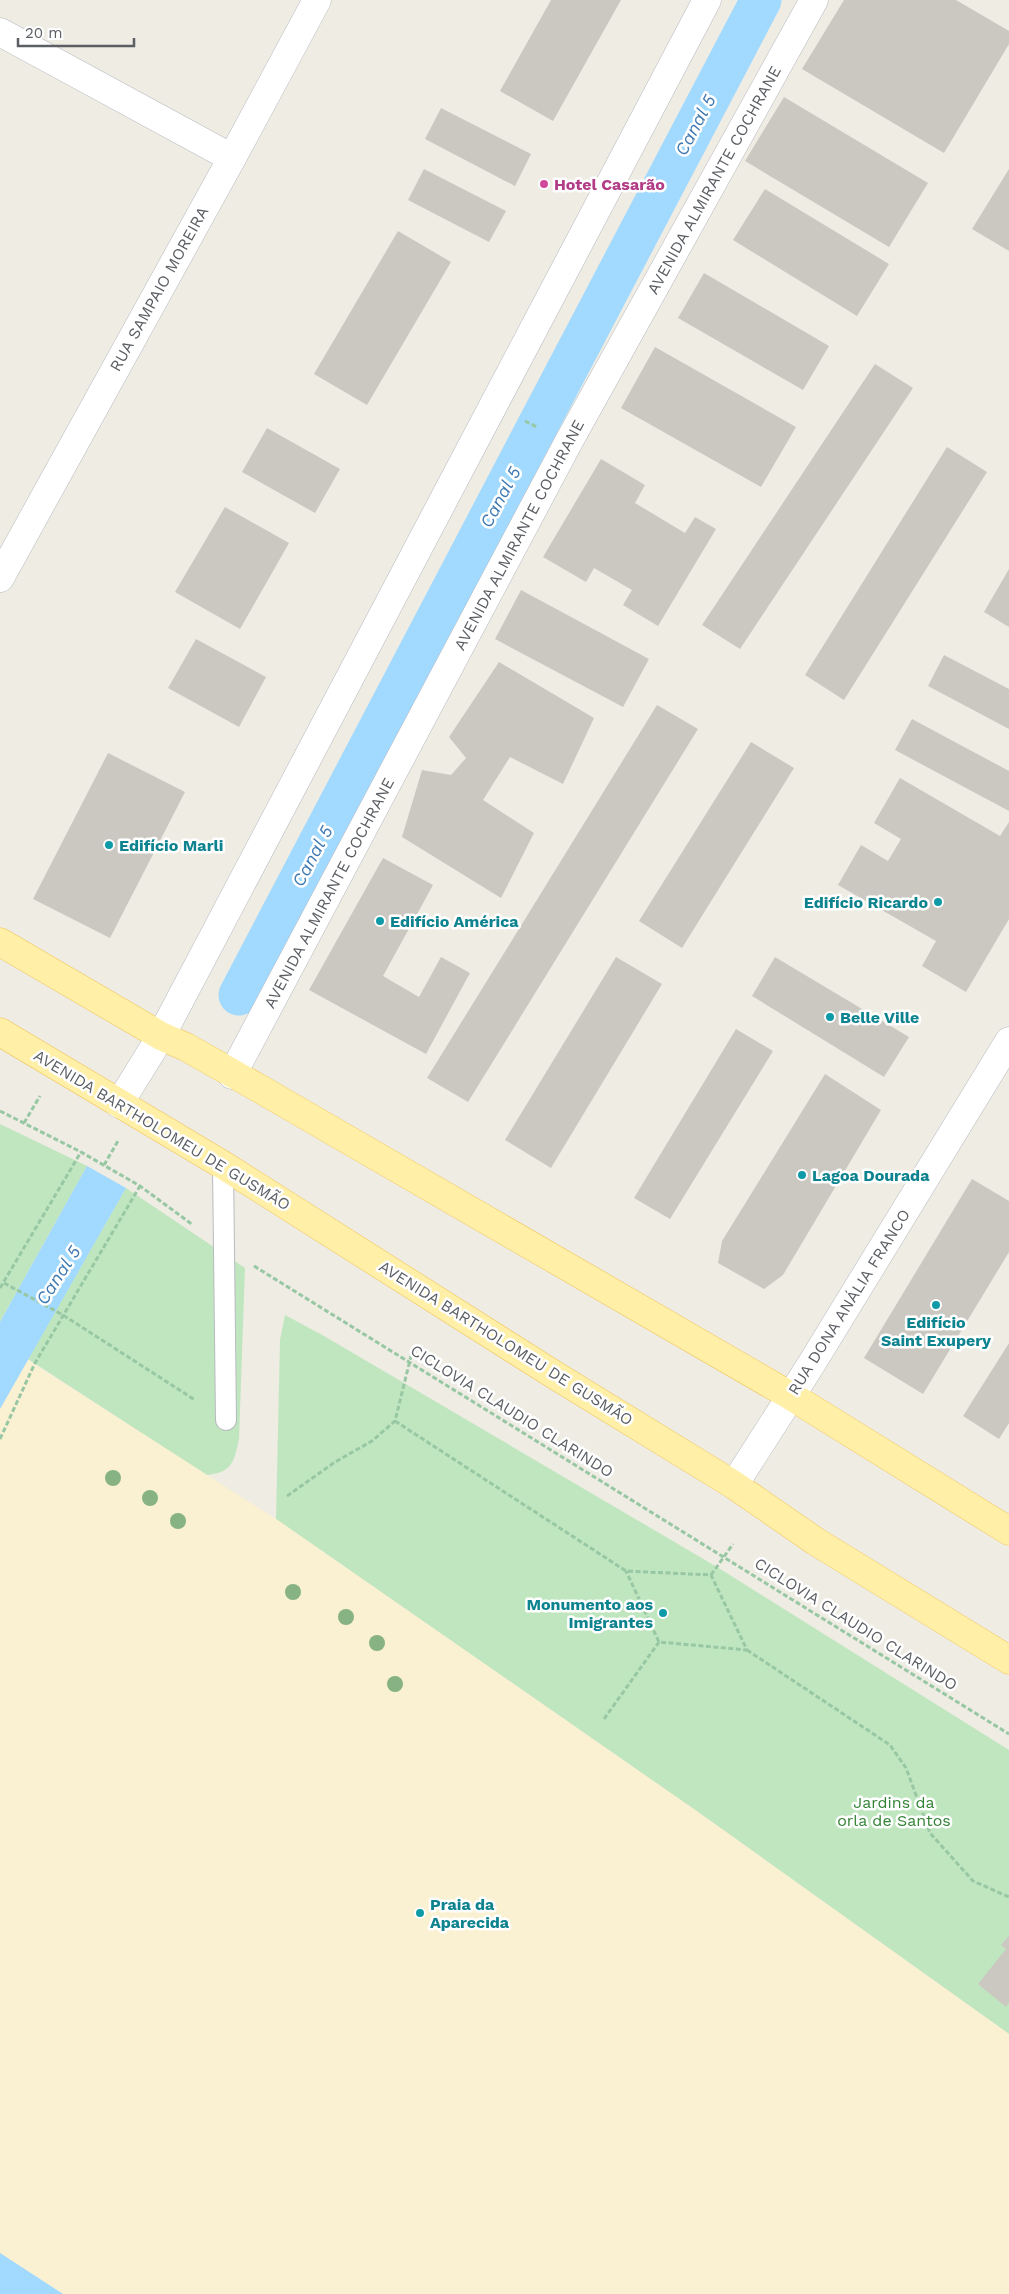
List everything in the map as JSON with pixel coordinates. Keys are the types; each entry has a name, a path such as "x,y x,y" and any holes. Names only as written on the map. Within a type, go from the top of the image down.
{"main road":[{"name":"RUA SAMPAIO MOREIRA","path":"0,578 232,158 316,0"},
{"path":"119,1104 161,1036 707,0"},
{"name":"AVENIDA ALMIRANTE COCHRANE","path":"232,1075 568,443 814,0"},
{"path":"0,32 232,158"},
{"path":"0,942 161,1036 186,1047 232,1075 262,1090 791,1396 1009,1531"},
{"name":"AVENIDA BARTHOLOMEU DE GUSMÃO","path":"3,1041 119,1104 223,1165 734,1485 815,1541 1009,1660"},
{"name":"RUA DONA ANÁLIA FRANCO","path":"734,1485 791,1396 1009,1041"}],"lane":[{"path":"223,1165 226,1420"}],"path":[{"name":"CICLOVIA CLAUDIO CLARINDO","path":"0,1111 81,1152 140,1186 225,1249 1009,1734"},
{"path":"0,1288 81,1152"},
{"path":"0,1439 34,1363 140,1186"},
{"path":"4,1283 63,1315 226,1420"},
{"path":"286,1496 335,1462 372,1441 395,1421 413,1348"},
{"path":"395,1421 626,1572 711,1575"},
{"path":"711,1575 733,1544"},
{"path":"626,1572 659,1642"},
{"path":"711,1575 747,1650"},
{"path":"659,1642 747,1650 890,1745 906,1768 930,1833 973,1881 1009,1897"},
{"path":"604,1719 659,1642"}],"green space":[{"path":"0,1124 87,1166 0,1322"},
{"path":"126,1188 245,1268 239,1439 230,1465 227,1469 215,1474 206,1475 28,1359"},
{"name":"Jardins da orla de Santos","path":"285,1315 324,1336 717,1567 1009,1750 1009,2034 698,1812 276,1519 280,1340"}],"sand":[{"name":"Praia da Aparecida","path":"0,1342 276,1519 698,1812 1009,2034 1009,2294 63,2294 0,2253"}],"water":[{"path":"87,1166 126,1188 0,1409 0,1322"},
{"path":"0,2253 63,2294 0,2294"}],"building":[{"path":"551,0 621,0 553,121 500,91"},
{"path":"844,0 956,0 1009,31 1009,44 944,153 802,69"},
{"path":"784,97 928,183 889,247 745,161"},
{"path":"441,108 531,154 515,186 425,139"},
{"path":"424,169 506,211 489,242 408,200"},
{"path":"1009,169 1009,251 972,229"},
{"path":"765,189 889,264 857,316 733,240"},
{"path":"398,231 451,262 367,405 314,374"},
{"path":"704,273 829,346 803,390 678,318"},
{"path":"655,347 796,427 761,487 621,408"},
{"path":"875,364 913,388 740,649 702,625"},
{"path":"267,428 340,469 315,513 242,472"},
{"path":"947,447 987,472 844,700 805,675"},
{"path":"601,459 645,485 635,503 685,533 695,517 716,529 658,626 623,605 632,590 594,568 586,582 543,557"},
{"path":"225,507 289,543 240,629 175,592"},
{"path":"1009,569 1009,627 984,612"},
{"path":"521,590 649,659 623,707 495,639"},
{"path":"196,639 266,677 239,727 168,688"},
{"path":"944,655 1009,689 1009,729 928,686"},
{"path":"499,662 594,718 563,784 510,757 483,800 534,833 501,898 402,837 422,770 451,775 466,758 449,737"},
{"path":"657,705 698,729 468,1102 427,1078"},
{"path":"912,719 1009,771 1009,811 895,750"},
{"path":"751,742 794,768 682,948 639,921"},
{"name":"Edifício Marli","path":"108,753 185,792 110,938 33,899"},
{"name":"Edifício Ricardo","path":"900,778 1000,836 1009,822 1009,919 966,992 922,966 936,941 838,885 861,845 888,861 901,839 874,823"},
{"name":"Edifício América","path":"383,858 433,885 383,976 419,997 441,957 470,973 426,1054 309,990"},
{"path":"616,957 662,984 551,1168 505,1140"},
{"name":"Belle Ville","path":"775,957 909,1037 884,1077 752,996"},
{"path":"736,1029 773,1051 670,1219 634,1198"},
{"name":"Lagoa Dourada","path":"825,1074 881,1110 783,1275 764,1289 718,1263 722,1241"},
{"name":"Edifício Saint Exupery","path":"972,1179 1009,1201 1009,1252 923,1394 864,1358"},
{"path":"1009,1343 1009,1423 999,1439 963,1416"},
{"path":"1009,1936 1009,2002 1006,2007 978,1984 1006,1949 1001,1945"}],"waterway":[{"name":"Canal 5","path":"239,995 761,0"}],"place":[{"name":"Hotel Casarão","path":"544,184"},
{"name":"Edifício Marli","path":"109,845"},
{"name":"Edifício Ricardo","path":"938,902"},
{"name":"Edifício América","path":"380,921"},
{"name":"Belle Ville","path":"830,1017"},
{"name":"Lagoa Dourada","path":"802,1175"},
{"name":"Edifício Saint Exupery","path":"936,1305"},
{"name":"Monumento aos Imigrantes","path":"663,1613"},
{"name":"Praia da Aparecida","path":"420,1913"}]}
